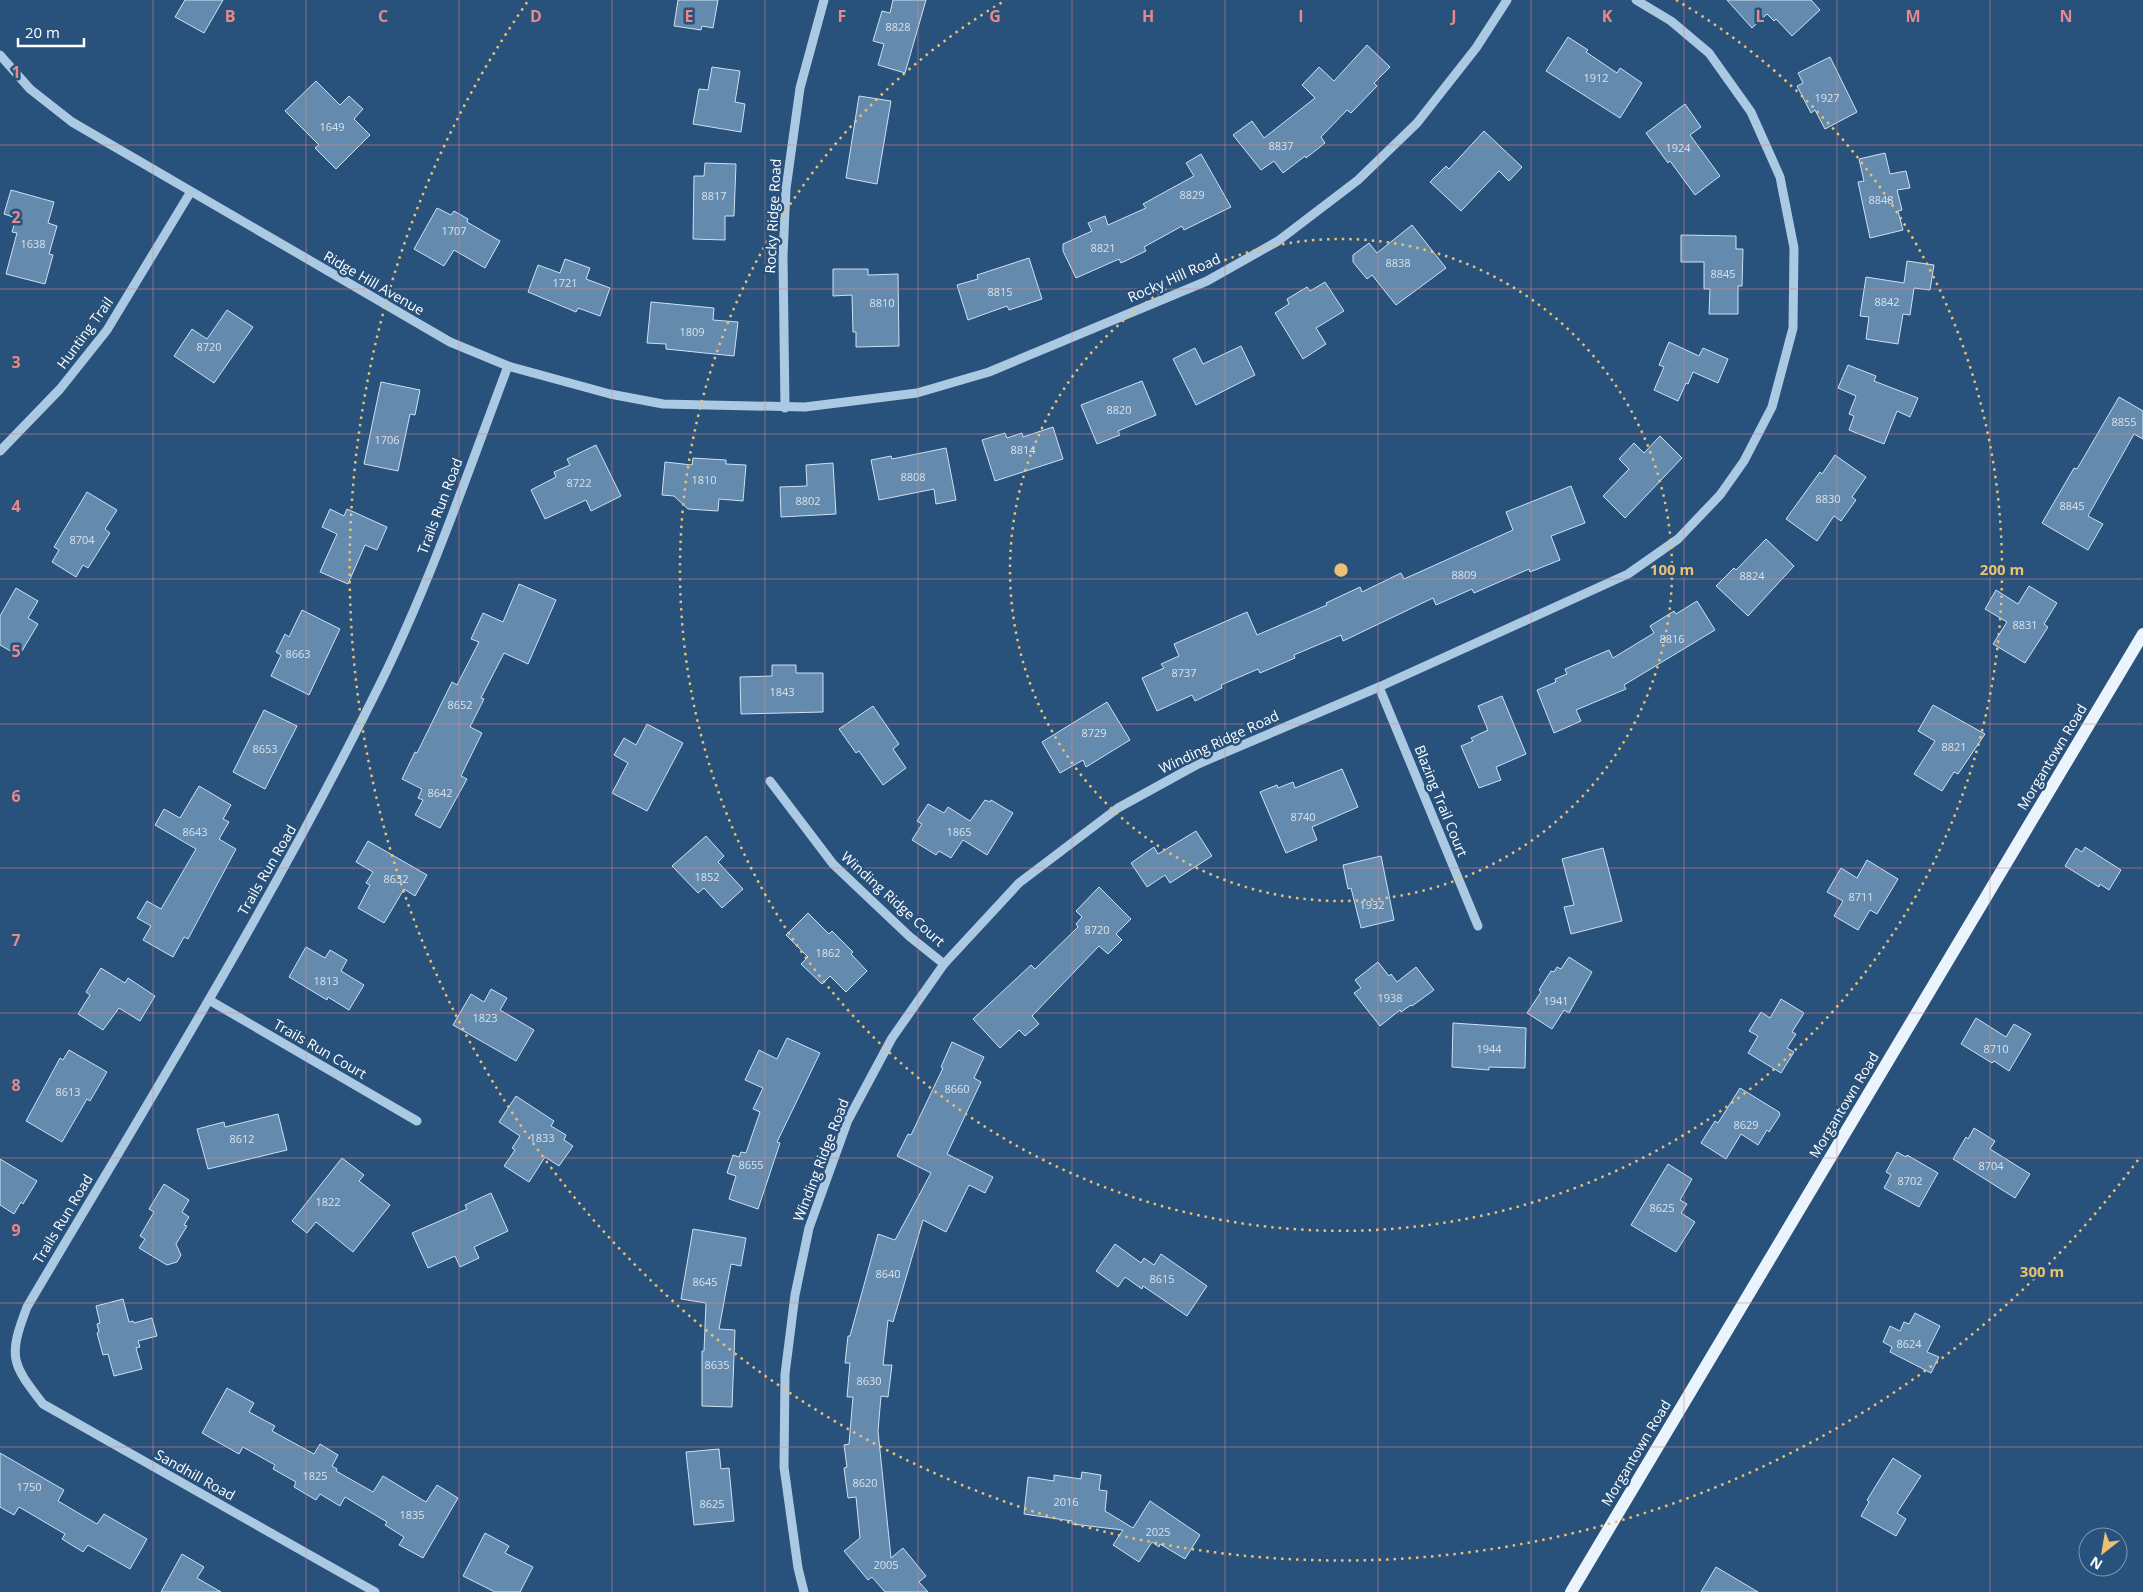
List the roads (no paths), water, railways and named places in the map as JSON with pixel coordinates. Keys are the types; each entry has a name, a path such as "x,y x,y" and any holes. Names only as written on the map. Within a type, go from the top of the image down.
{"main road":[{"name":"Morgantown Road","path":"1571,1592 2143,634"}],"street":[{"name":"Rocky Ridge Road","path":"785,408 783,256 786,189 800,88 824,0"},
{"name":"Rocky Hill Road","path":"785,408 917,393 989,372 1207,281 1278,241 1358,180 1417,123 1476,48 1507,0"},
{"name":"Winding Ridge Road","path":"804,1592 798,1568 784,1467 785,1374 795,1295 809,1228 848,1120 892,1038 944,964 1019,883 1118,808 1198,764 1379,687 1628,574 1678,539 1720,495 1744,461 1772,407 1793,328 1794,248 1780,177 1751,112 1709,54 1671,20 1636,0"},
{"name":"Ridge Hill Avenue","path":"0,55 30,89 72,122 190,193 450,342 508,366 610,394 664,404 785,408"},
{"name":"Hunting Trail","path":"0,451 60,389 107,330 190,193"},
{"name":"Trails Run Road","path":"17,1366 17,1336 27,1307 209,1000 309,824 382,679 447,530 508,366"},
{"name":"Blazing Trail Court","path":"1379,687 1478,926"},
{"name":"Winding Ridge Court","path":"770,781 833,864 909,936 944,964"},
{"name":"Trails Run Court","path":"209,1000 417,1121"},
{"name":"Sandhill Road","path":"17,1366 22,1378 43,1404 374,1592"}]}
